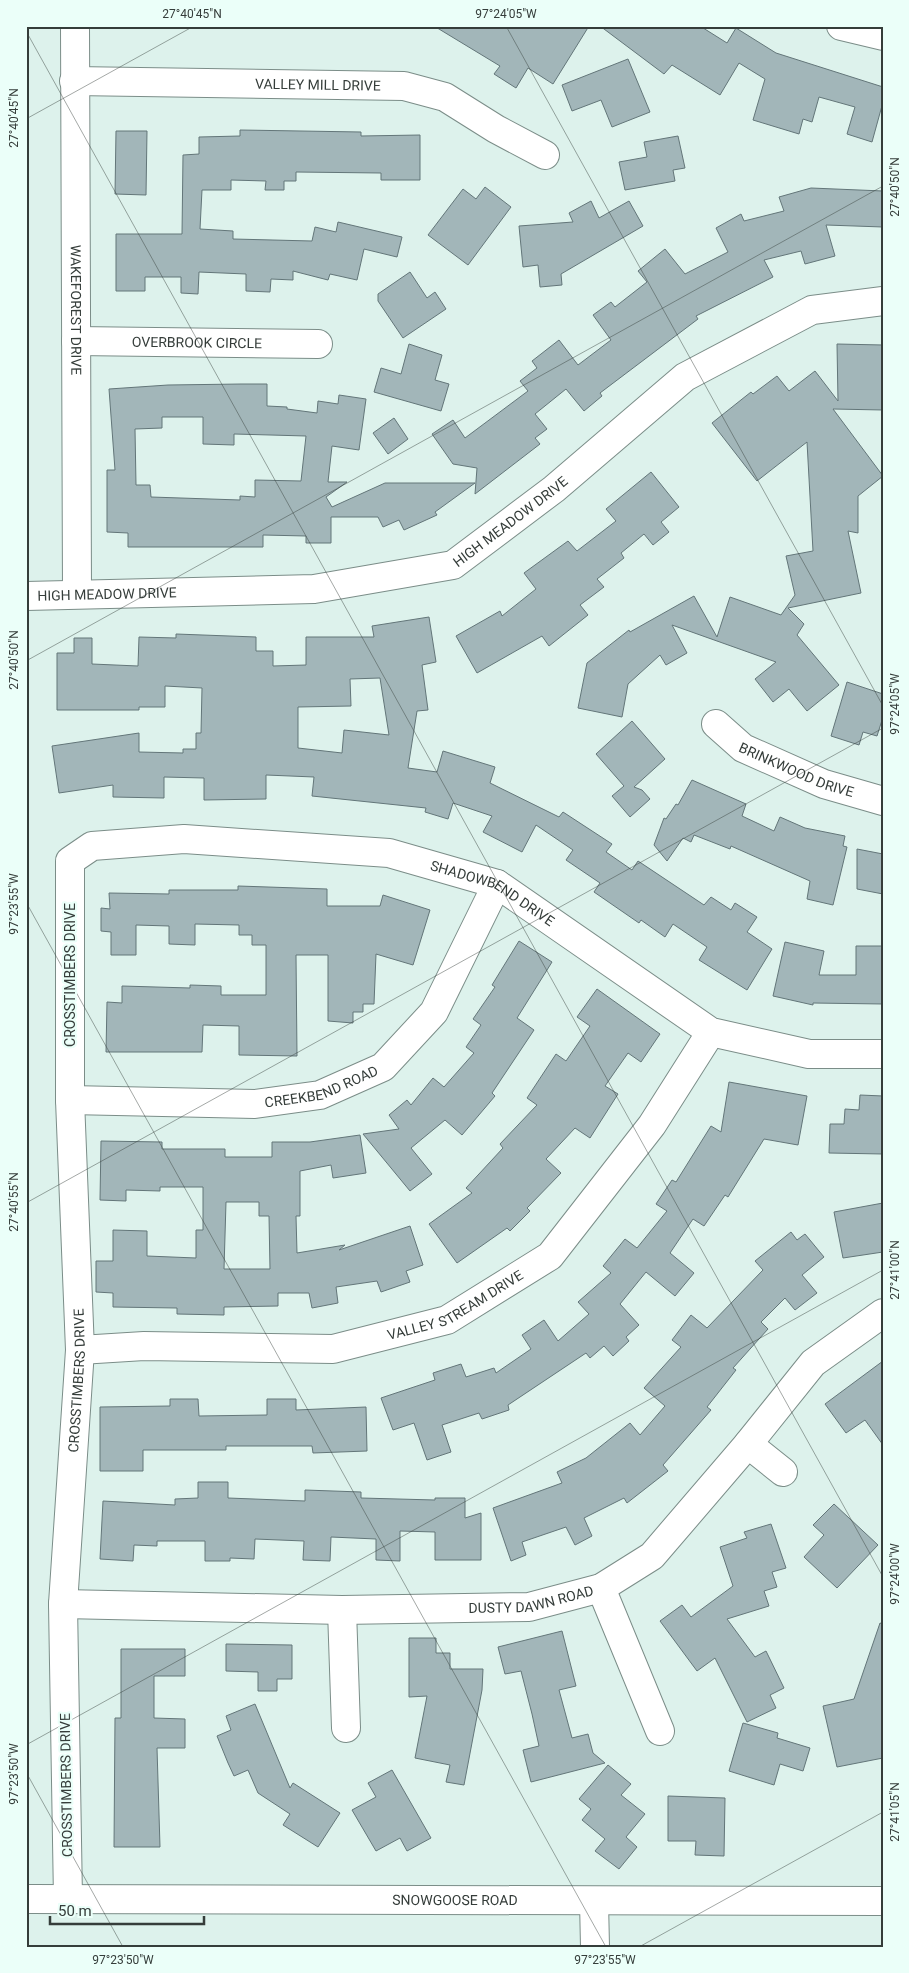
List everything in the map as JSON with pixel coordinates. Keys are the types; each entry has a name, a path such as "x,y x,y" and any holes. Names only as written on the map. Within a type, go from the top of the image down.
{"street":[{"name":"WAKEFOREST DRIVE","path":"75,26 77,593"},
{"path":"841,26 883,36"},
{"name":"VALLEY MILL DRIVE","path":"74,80 404,86 445,97 496,129 545,155"},
{"name":"HIGH MEADOW DRIVE","path":"26,596 77,593 314,589 453,566 554,489 685,377 812,310 883,301"},
{"name":"OVERBROOK CIRCLE","path":"76,341 318,344"},
{"name":"BRINKWOOD DRIVE","path":"716,724 743,748 824,784 883,801"},
{"name":"SHADOWBEND DRIVE","path":"70,861 92,846 184,839 389,853 497,884 711,1032 809,1054 883,1054"},
{"name":"CROSSTIMBERS DRIVE","path":"68,1899 64,1604 80,1350 70,1100 70,861"},
{"name":"CREEKBEND ROAD","path":"70,1100 255,1104 320,1095 383,1067 434,1012 497,884"},
{"name":"VALLEY STREAM DRIVE","path":"80,1350 144,1346 333,1349 447,1320 550,1256 652,1125 711,1032"},
{"name":"DUSTY DAWN ROAD","path":"64,1604 342,1610 529,1607 602,1588 652,1556 748,1444 813,1363 883,1314"},
{"path":"748,1444 783,1472"},
{"path":"602,1588 660,1731"},
{"path":"342,1610 346,1728"},
{"name":"SNOWGOOSE ROAD","path":"26,1899 883,1901"},
{"path":"594,1901 595,1947"}],"building":[{"path":"434,26 589,26 553,84 528,68 516,88 494,74 500,66"},
{"path":"600,26 700,26 727,43 736,28 776,53 883,87 883,102 872,142 847,134 855,107 819,97 812,122 803,119 799,134 753,120 765,79 739,63 720,95 672,65 664,74"},
{"path":"628,59 650,112 612,127 601,100 572,111 562,85"},
{"path":"240,130 361,132 361,136 420,135 420,180 381,180 381,173 296,172 296,181 284,181 284,190 265,190 266,181 231,180 231,190 202,190 200,229 233,231 233,239 312,241 315,227 336,232 338,222 402,237 397,257 364,249 357,280 330,274 328,280 293,271 293,280 271,279 270,292 246,291 246,274 199,272 198,294 181,293 181,277 145,277 145,291 116,291 116,234 182,234 183,155 199,154 199,137 240,136"},
{"path":"116,131 147,131 146,195 115,194"},
{"path":"678,136 685,168 673,170 675,181 625,190 619,162 647,157 644,142"},
{"path":"485,187 511,207 468,265 428,235 463,189 476,199"},
{"path":"811,188 883,191 883,227 826,225 835,256 805,264 801,251 764,260 773,277 696,316 698,319 600,393 602,396 584,411 566,389 535,414 547,429 535,438 540,444 475,494 477,468 453,464 432,434 453,420 465,438 528,391 520,381 537,368 532,361 559,340 578,365 611,340 593,315 611,302 615,307 647,282 638,271 665,249 685,274 728,252 716,228 741,214 744,221 784,211 779,197"},
{"path":"591,201 599,218 629,201 643,226 561,274 562,285 540,287 538,265 523,267 519,226 573,222 569,213"},
{"path":"410,272 427,298 435,292 446,309 403,338 378,301 378,294"},
{"path":"409,344 442,355 435,380 449,384 441,411 374,392 381,368 401,374"},
{"path":"837,344 883,345 883,410 833,409 883,476 858,496 858,533 848,531 861,593 788,608 804,624 797,635 839,685 807,711 789,689 773,702 755,679 776,662 672,625 687,653 666,665 660,655 628,684 622,717 578,708 587,663 629,630 630,632 694,596 717,637 730,597 781,615 795,595 786,556 813,551 807,442 757,481 712,423 751,392 753,394 777,376 789,391 815,371 838,401"},
{"path":"267,384 267,406 287,407 287,409 317,413 318,401 338,404 339,395 366,399 359,450 332,446 328,482 347,482 326,497 332,507 385,483 475,483 435,512 437,515 404,530 399,520 383,527 378,517 331,517 331,543 306,543 306,536 263,535 263,547 128,547 128,533 107,532 107,470 115,470 109,389 168,385","holes":["162,417 203,417 203,444 234,445 234,434 306,436 301,481 255,480 255,497 240,496 240,500 151,497 150,485 136,485 135,429 162,428"]},
{"path":"394,418 408,439 388,454 373,433"},
{"path":"651,472 679,507 661,522 669,532 653,545 644,534 621,553 624,558 597,579 604,587 580,605 588,615 549,646 542,636 477,673 456,636 500,611 502,616 536,589 524,573 568,541 577,551 616,521 606,509"},
{"path":"429,617 436,662 422,665 428,710 417,711 408,768 437,772 443,751 495,767 490,783 559,817 563,812 612,844 606,852 632,870 638,861 704,905 711,897 731,910 735,903 757,917 747,932 772,949 747,990 699,960 707,947 673,924 665,937 641,920 639,923 594,892 600,883 566,860 573,850 536,825 522,852 483,832 492,816 453,803 448,819 425,812 426,808 312,796 314,777 266,775 266,799 204,800 204,778 164,777 164,798 113,797 113,785 59,793 52,746 139,733 139,752 183,753 183,749 196,749 196,733 201,733 202,688 165,686 165,707 139,707 139,710 57,710 57,653 74,653 74,638 92,638 92,664 138,666 139,637 176,638 176,634 256,637 256,651 273,651 273,666 306,665 306,637 374,637 372,626","holes":["380,678 389,735 344,730 342,753 298,748 298,707 351,706 350,679"]},
{"path":"847,682 883,694 883,717 877,736 863,732 859,745 831,736"},
{"path":"632,721 665,759 634,787 642,790 650,799 630,817 612,796 624,786 596,754"},
{"path":"692,780 746,804 742,816 774,831 780,817 805,828 845,836 843,846 847,847 833,905 807,899 810,881 731,846 730,849 694,835 691,842 683,838 667,861 654,845 664,818 666,819 676,804 678,805"},
{"path":"857,849 883,854 883,894 857,889"},
{"path":"238,886 327,889 327,906 380,906 383,895 430,910 413,965 376,954 374,1004 363,1004 363,1012 353,1012 353,1023 328,1021 328,955 296,955 297,1056 239,1055 239,1026 203,1025 202,1052 106,1052 107,1002 122,1003 122,986 190,988 190,985 221,986 221,995 266,995 266,945 252,945 252,935 239,935 239,925 195,924 195,945 169,944 169,926 136,925 136,955 111,955 111,932 101,931 101,908 110,909 109,893 169,894 169,890 238,890"},
{"path":"519,941 552,962 517,1018 534,1030 492,1093 495,1096 462,1135 445,1120 411,1148 432,1174 410,1191 363,1134 399,1129 389,1115 407,1100 411,1105 433,1078 444,1087 474,1053 466,1047 481,1025 473,1019 495,987 492,985"},
{"path":"785,942 824,951 819,975 856,975 856,946 883,946 883,1004 813,1003 813,1005 773,996"},
{"path":"597,989 660,1034 641,1062 628,1053 605,1086 618,1094 590,1138 575,1128 546,1159 561,1173 527,1208 530,1211 510,1231 507,1228 457,1263 429,1224 472,1193 466,1188 503,1148 500,1144 537,1105 527,1098 556,1054 566,1061 590,1026 577,1017"},
{"path":"729,1082 807,1096 798,1145 764,1139 728,1197 725,1195 704,1226 693,1219 670,1253 694,1273 675,1296 646,1272 620,1304 639,1325 626,1337 629,1341 613,1356 604,1346 590,1358 586,1353 508,1405 509,1410 482,1419 479,1413 442,1425 451,1452 427,1460 414,1423 393,1430 381,1398 435,1380 433,1373 461,1364 466,1377 494,1368 496,1373 531,1349 522,1335 544,1320 558,1341 589,1314 578,1302 611,1273 603,1266 625,1239 637,1248 667,1211 656,1204 672,1180 676,1182 711,1126 721,1132"},
{"path":"860,1095 883,1096 883,1154 829,1153 830,1124 844,1124 845,1109 859,1110"},
{"path":"360,1135 366,1173 333,1178 331,1165 300,1171 300,1216 296,1216 297,1253 345,1245 339,1250 410,1226 423,1265 406,1271 410,1282 381,1292 377,1281 336,1287 338,1303 312,1308 309,1293 278,1293 278,1306 224,1307 224,1315 177,1314 177,1308 113,1307 113,1293 96,1292 96,1261 113,1261 113,1230 147,1231 147,1256 196,1258 196,1230 203,1230 203,1187 160,1187 160,1191 126,1190 126,1201 100,1200 101,1141 162,1142 162,1149 225,1149 225,1157 272,1157 272,1142 310,1142","holes":["226,1202 259,1202 259,1216 269,1216 270,1269 224,1269"]},
{"path":"883,1203 883,1252 843,1258 834,1212"},
{"path":"791,1232 797,1240 805,1234 824,1257 802,1275 817,1293 795,1310 785,1298 761,1322 768,1329 733,1368 736,1370 707,1407 711,1410 663,1465 668,1471 627,1503 624,1498 584,1518 592,1536 575,1545 566,1527 522,1542 526,1555 511,1561 493,1508 562,1483 557,1472 586,1458 630,1423 640,1435 665,1406 644,1388 681,1347 672,1340 691,1315 707,1328 763,1270 755,1261"},
{"path":"883,1361 883,1445 865,1420 846,1433 825,1404"},
{"path":"170,1399 198,1399 199,1416 267,1415 267,1399 296,1399 296,1410 366,1407 367,1451 313,1453 312,1446 226,1446 226,1450 143,1450 143,1471 100,1471 100,1407 170,1406"},
{"path":"198,1482 228,1482 228,1498 305,1501 305,1490 361,1492 361,1498 435,1500 435,1498 465,1498 465,1518 481,1513 481,1560 435,1560 435,1532 400,1531 400,1561 376,1560 376,1539 331,1537 330,1561 303,1560 304,1541 255,1539 254,1559 230,1558 230,1561 205,1561 205,1541 157,1541 157,1546 134,1545 133,1561 100,1559 103,1501 175,1505 175,1499 198,1498"},
{"path":"834,1504 878,1545 837,1588 804,1557 824,1535 813,1525"},
{"path":"771,1524 786,1568 772,1572 777,1587 764,1591 769,1606 727,1619 755,1657 766,1651 784,1688 770,1695 776,1708 747,1722 715,1658 697,1671 660,1621 682,1605 691,1617 733,1586 720,1547 747,1538 744,1532"},
{"path":"880,1623 883,1624 883,1758 837,1767 823,1706 854,1699"},
{"path":"562,1631 576,1686 559,1690 572,1738 588,1734 593,1753 605,1763 531,1782 523,1750 539,1746 532,1714 521,1671 505,1674 498,1647"},
{"path":"409,1638 436,1638 436,1653 450,1653 450,1669 483,1669 482,1690 464,1785 446,1782 450,1765 415,1758 427,1696 409,1697"},
{"path":"226,1644 292,1645 292,1679 277,1679 277,1691 258,1691 258,1672 226,1671"},
{"path":"121,1649 185,1649 185,1676 154,1676 154,1718 185,1719 185,1748 157,1748 160,1847 114,1847 115,1718 121,1718"},
{"path":"255,1704 290,1788 293,1783 340,1813 318,1847 283,1825 290,1814 258,1793 248,1770 234,1776 228,1763 217,1736 231,1730 226,1716"},
{"path":"743,1723 778,1733 777,1738 810,1748 803,1771 780,1764 774,1785 729,1771"},
{"path":"608,1765 631,1784 621,1795 645,1814 626,1837 637,1847 619,1869 595,1851 605,1839 582,1820 591,1809 579,1799"},
{"path":"392,1770 431,1838 407,1851 400,1838 376,1851 352,1810 376,1797 368,1783"},
{"path":"668,1796 725,1798 724,1856 695,1855 696,1841 668,1841"}]}
